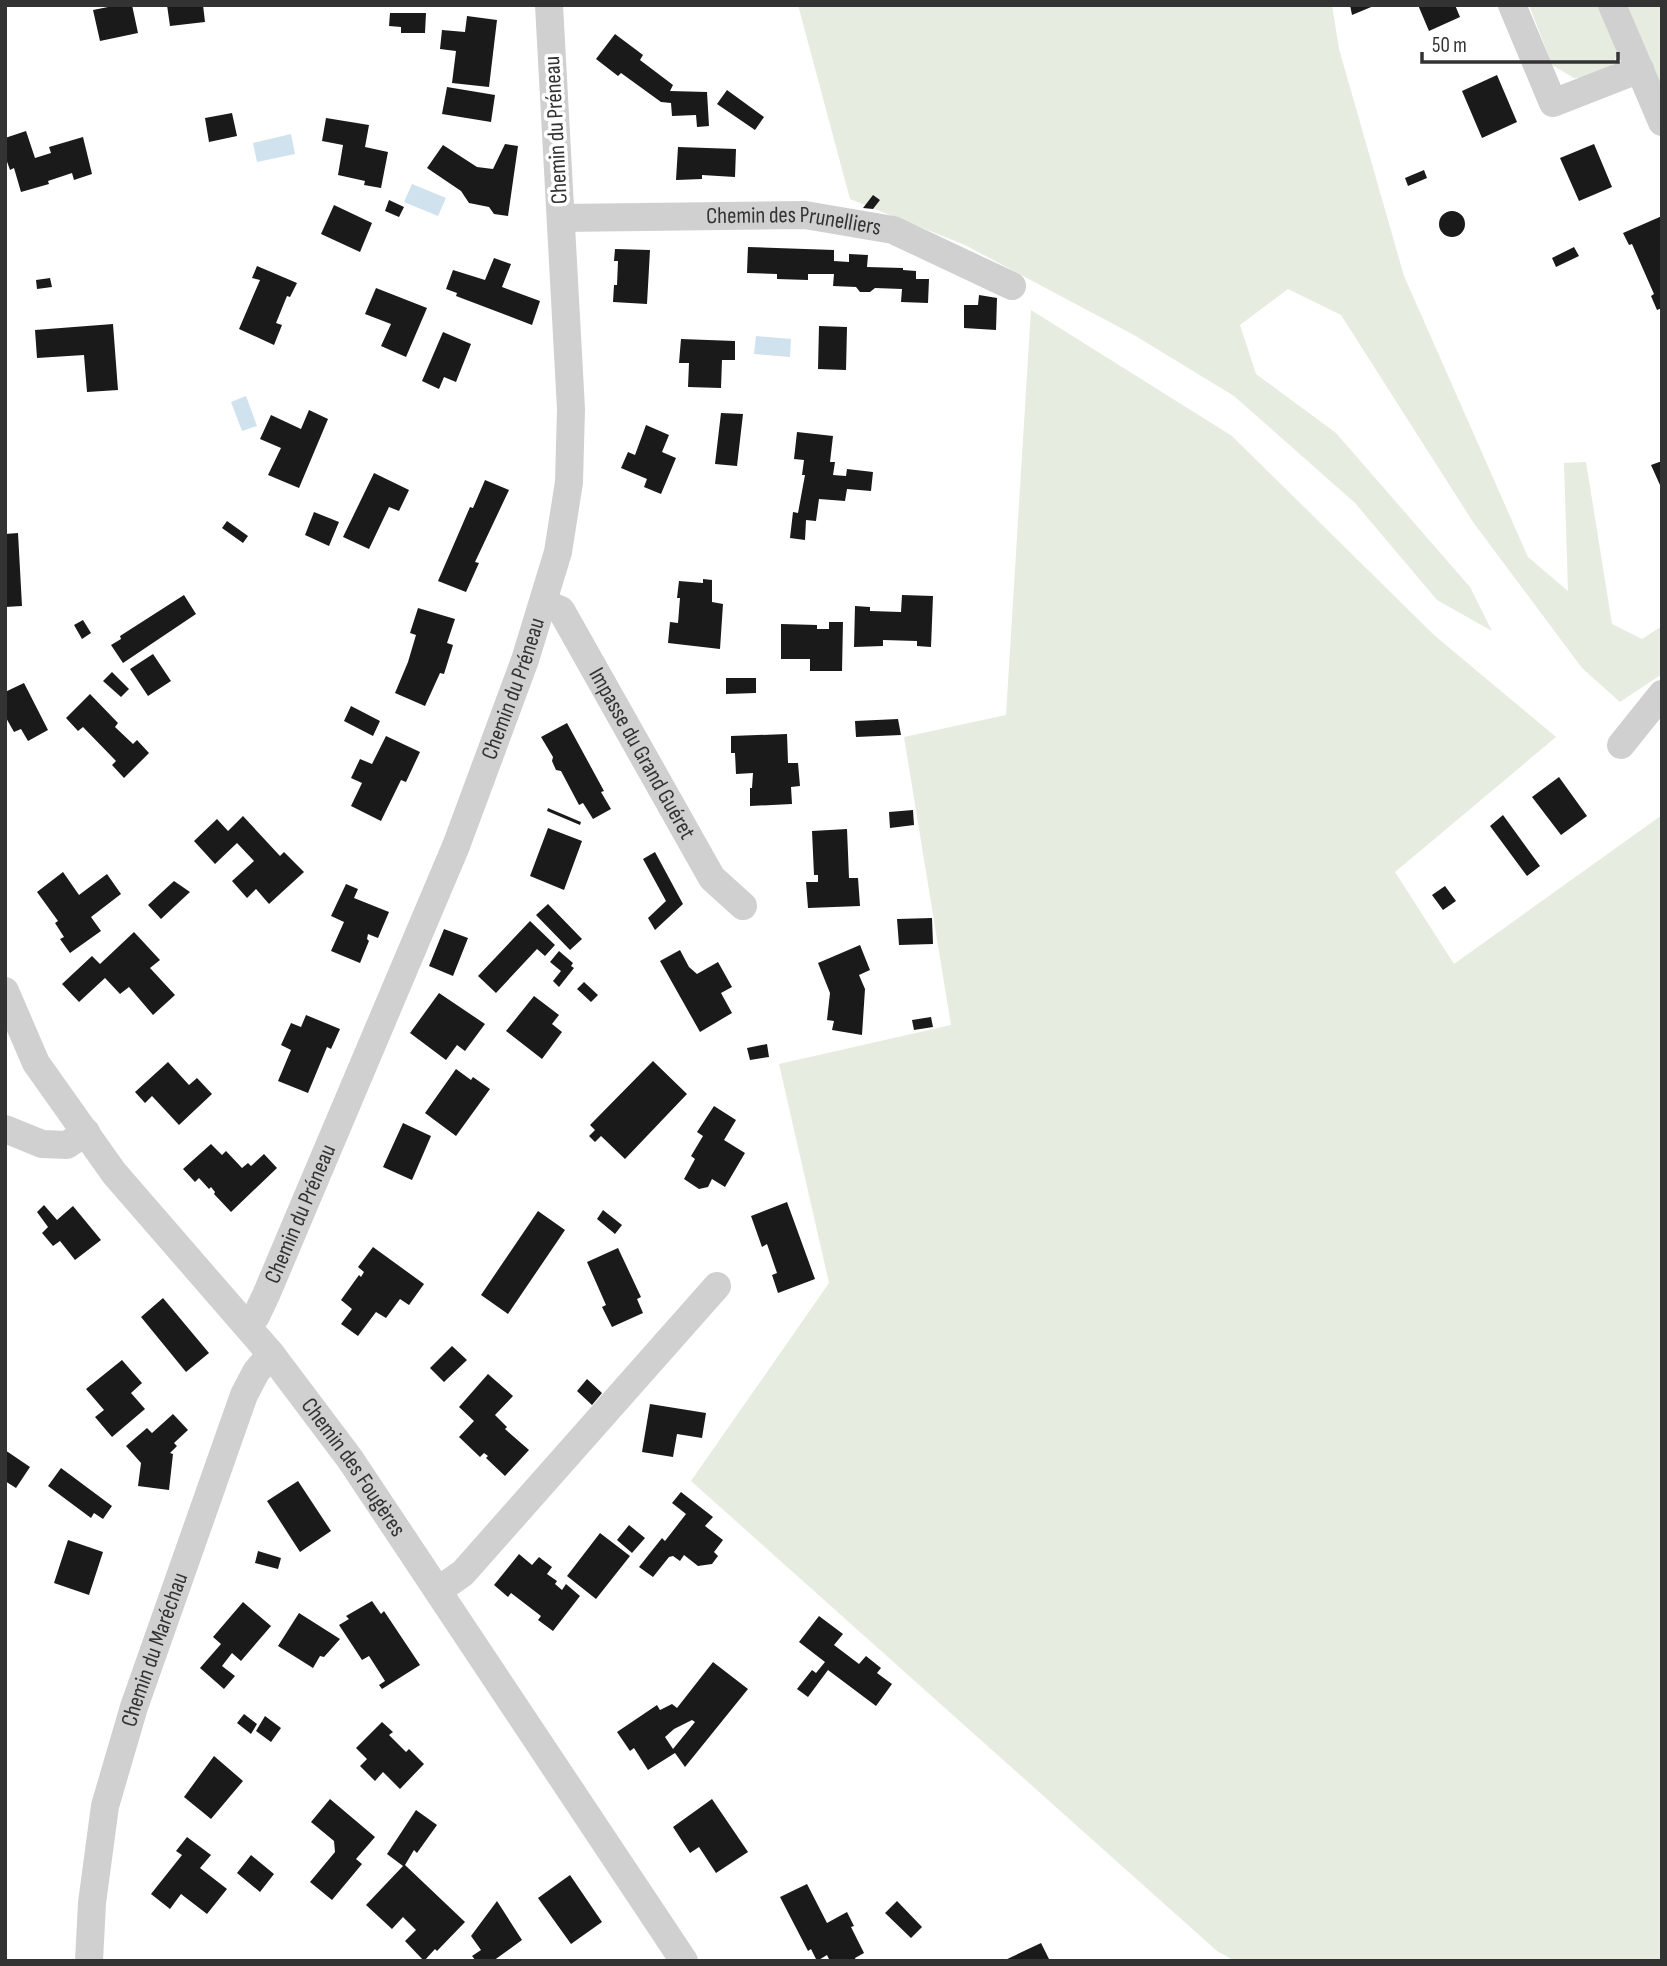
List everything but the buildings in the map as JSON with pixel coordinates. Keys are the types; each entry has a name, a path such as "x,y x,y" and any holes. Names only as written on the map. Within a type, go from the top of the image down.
{"street":[{"name":"Chemin du Préneau","path":"247,1325 256,1316 266,1295 456,846 543,603 558,552 569,482 571,409 549,5"},
{"path":"1512,5 1553,103 1640,69"},
{"path":"1612,5 1662,122"},
{"name":"Chemin des Prunelliers","path":"561,218 805,215 893,230 1012,286"},
{"name":"Impasse du Grand Guéret","path":"543,603 561,610 712,878 743,906"},
{"path":"1621,745 1662,694"},
{"name":"Chemin des Fougères","path":"5,991 36,1063 114,1173 271,1354 350,1459 684,1961"},
{"path":"5,1129 42,1144 67,1145 86,1132"},
{"path":"439,1590 463,1573 717,1286"},
{"name":"Chemin du Maréchau","path":"89,1961 92,1903 105,1806 130,1720 244,1395 256,1372 271,1354"}],"shaded area":[{"path":"798,5 1332,5 1339,49 1404,276 1528,557 1568,591 1564,463 1586,462 1612,624 1642,639 1662,626 1662,674 1620,702 1582,668 1473,522 1341,315 1288,289 1240,325 1256,374 1336,433 1470,587 1492,631 1437,600 1355,503 1234,396 1134,335 965,245 850,199"},
{"path":"1529,5 1600,5 1619,51 1612,65 1595,77 1574,78 1552,65"},
{"path":"1624,5 1662,5 1662,97"},
{"path":"1031,310 1232,436 1434,635 1556,737 1395,872 1454,964 1662,815 1662,1961 1235,1961 1217,1951 691,1481 829,1283 779,1064 951,1025 904,737 1006,715"}],"water":[{"path":"291,134 295,154 257,162 253,143"},
{"path":"412,184 446,198 438,216 404,202"},
{"path":"756,336 791,339 790,357 754,354"},
{"path":"246,396 257,426 242,431 231,402"}]}
